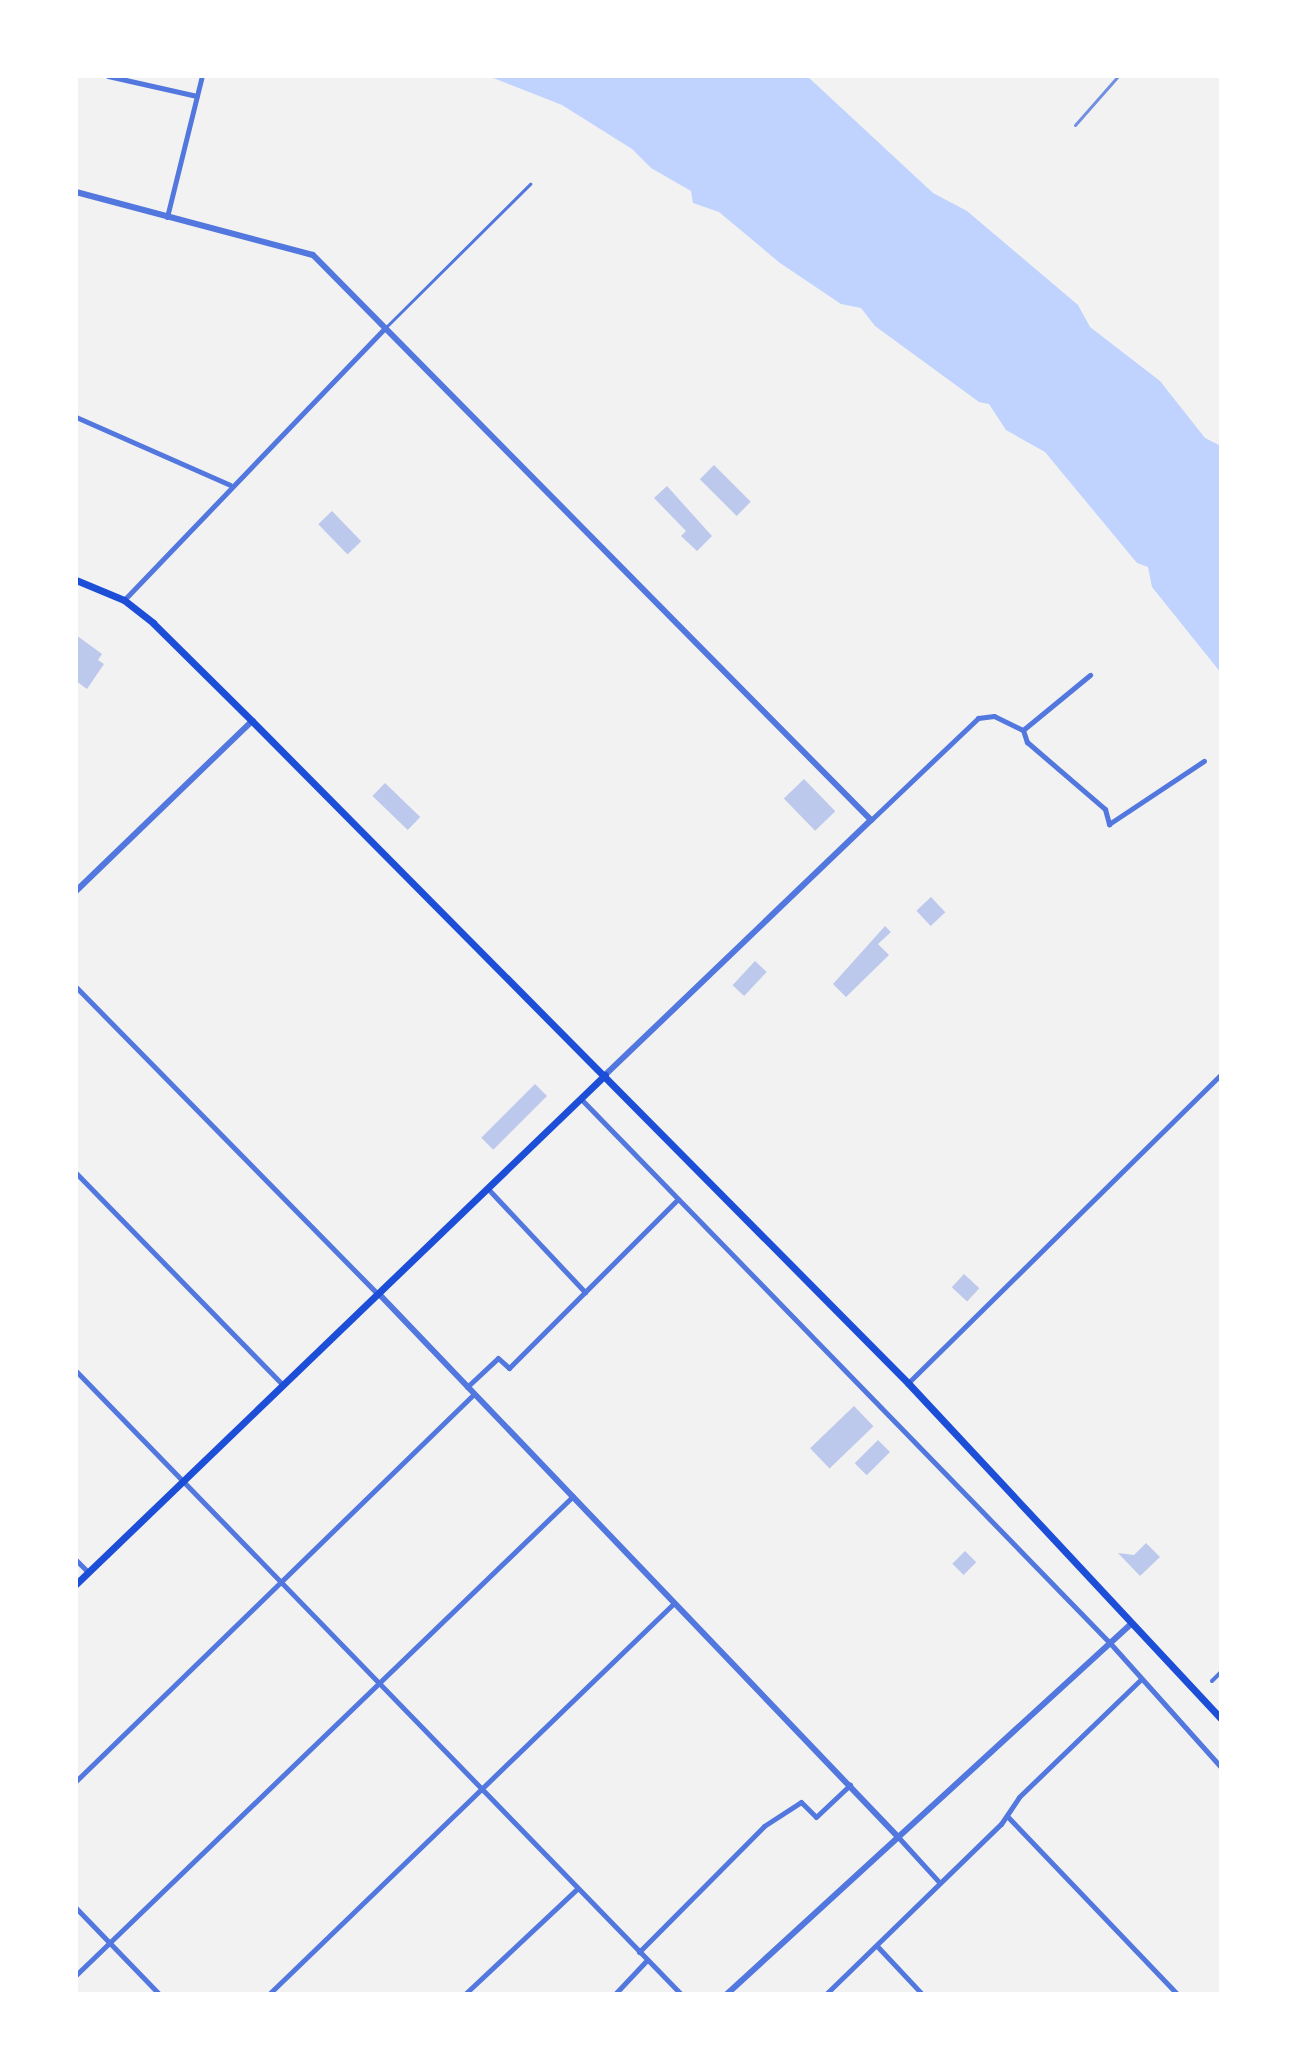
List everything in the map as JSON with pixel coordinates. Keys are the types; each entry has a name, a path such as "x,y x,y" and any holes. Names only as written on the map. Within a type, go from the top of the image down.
{"main road":[{"path":"76,580 124,600 252,721 908,1383 1221,1719"},
{"path":"76,1584 490,1191 605,1075"}],"street":[{"path":"108,76 197,96"},
{"path":"167,217 202,76"},
{"path":"76,192 313,255 387,326 871,820"},
{"path":"124,600 230,485 387,326"},
{"path":"76,417 230,485"},
{"path":"1023,730 1090,675"},
{"path":"605,1075 978,718 994,716 1023,730 1027,742 1105,809 1109,824 1204,761"},
{"path":"76,891 252,721"},
{"path":"76,987 574,1496 939,1882"},
{"path":"908,1383 1221,1074"},
{"path":"581,1099 1110,1643 1139,1681 1221,1767"},
{"path":"76,1173 284,1385"},
{"path":"490,1191 585,1292"},
{"path":"467,1387 498,1358 509,1368 678,1199"},
{"path":"76,1371 681,1994"},
{"path":"76,1781 474,1394"},
{"path":"76,1975 381,1686 574,1496"},
{"path":"76,1560 88,1572"},
{"path":"269,1994 675,1602"},
{"path":"727,1994 1132,1623"},
{"path":"1212,1681 1221,1672"},
{"path":"826,1994 1007,1816 1019,1797 1139,1681"},
{"path":"639,1952 764,1826 801,1802 816,1817 850,1785"},
{"path":"1007,1816 1177,1994"},
{"path":"465,1994 577,1889"},
{"path":"76,1908 159,1994"},
{"path":"877,1946 922,1994"},
{"path":"615,1994 647,1960"}],"lane":[{"path":"387,326 530,184"}],"water":[{"path":"488,76 807,76 933,193 967,211 1078,305 1090,327 1160,381 1205,438 1221,446 1221,673 1152,587 1148,567 1137,563 1045,452 1006,430 989,404 979,402 875,326 861,308 841,304 780,263 719,212 693,203 691,191 651,168 632,149 562,105"}],"building":[{"path":"714,465 751,502 737,516 700,479"},
{"path":"667,486 712,536 697,551 681,536 686,531 654,498"},
{"path":"332,511 361,541 348,554 318,524"},
{"path":"76,635 102,654 98,660 104,664 87,689 76,681"},
{"path":"804,779 835,811 815,831 784,798"},
{"path":"385,783 420,817 408,830 372,796"},
{"path":"931,897 945,912 931,926 916,911"},
{"path":"885,926 891,932 878,944 889,955 846,997 833,984"},
{"path":"755,961 767,972 744,996 732,985"},
{"path":"535,1084 547,1096 493,1150 481,1138"},
{"path":"964,1274 979,1288 967,1301 952,1287"},
{"path":"854,1406 873,1426 830,1469 810,1448"},
{"path":"878,1440 890,1452 867,1475 855,1463"},
{"path":"1146,1543 1160,1557 1140,1576 1118,1553 1134,1555"},
{"path":"965,1551 976,1562 964,1575 952,1564"}],"railway":[{"path":"1075,125 1118,76"}]}
